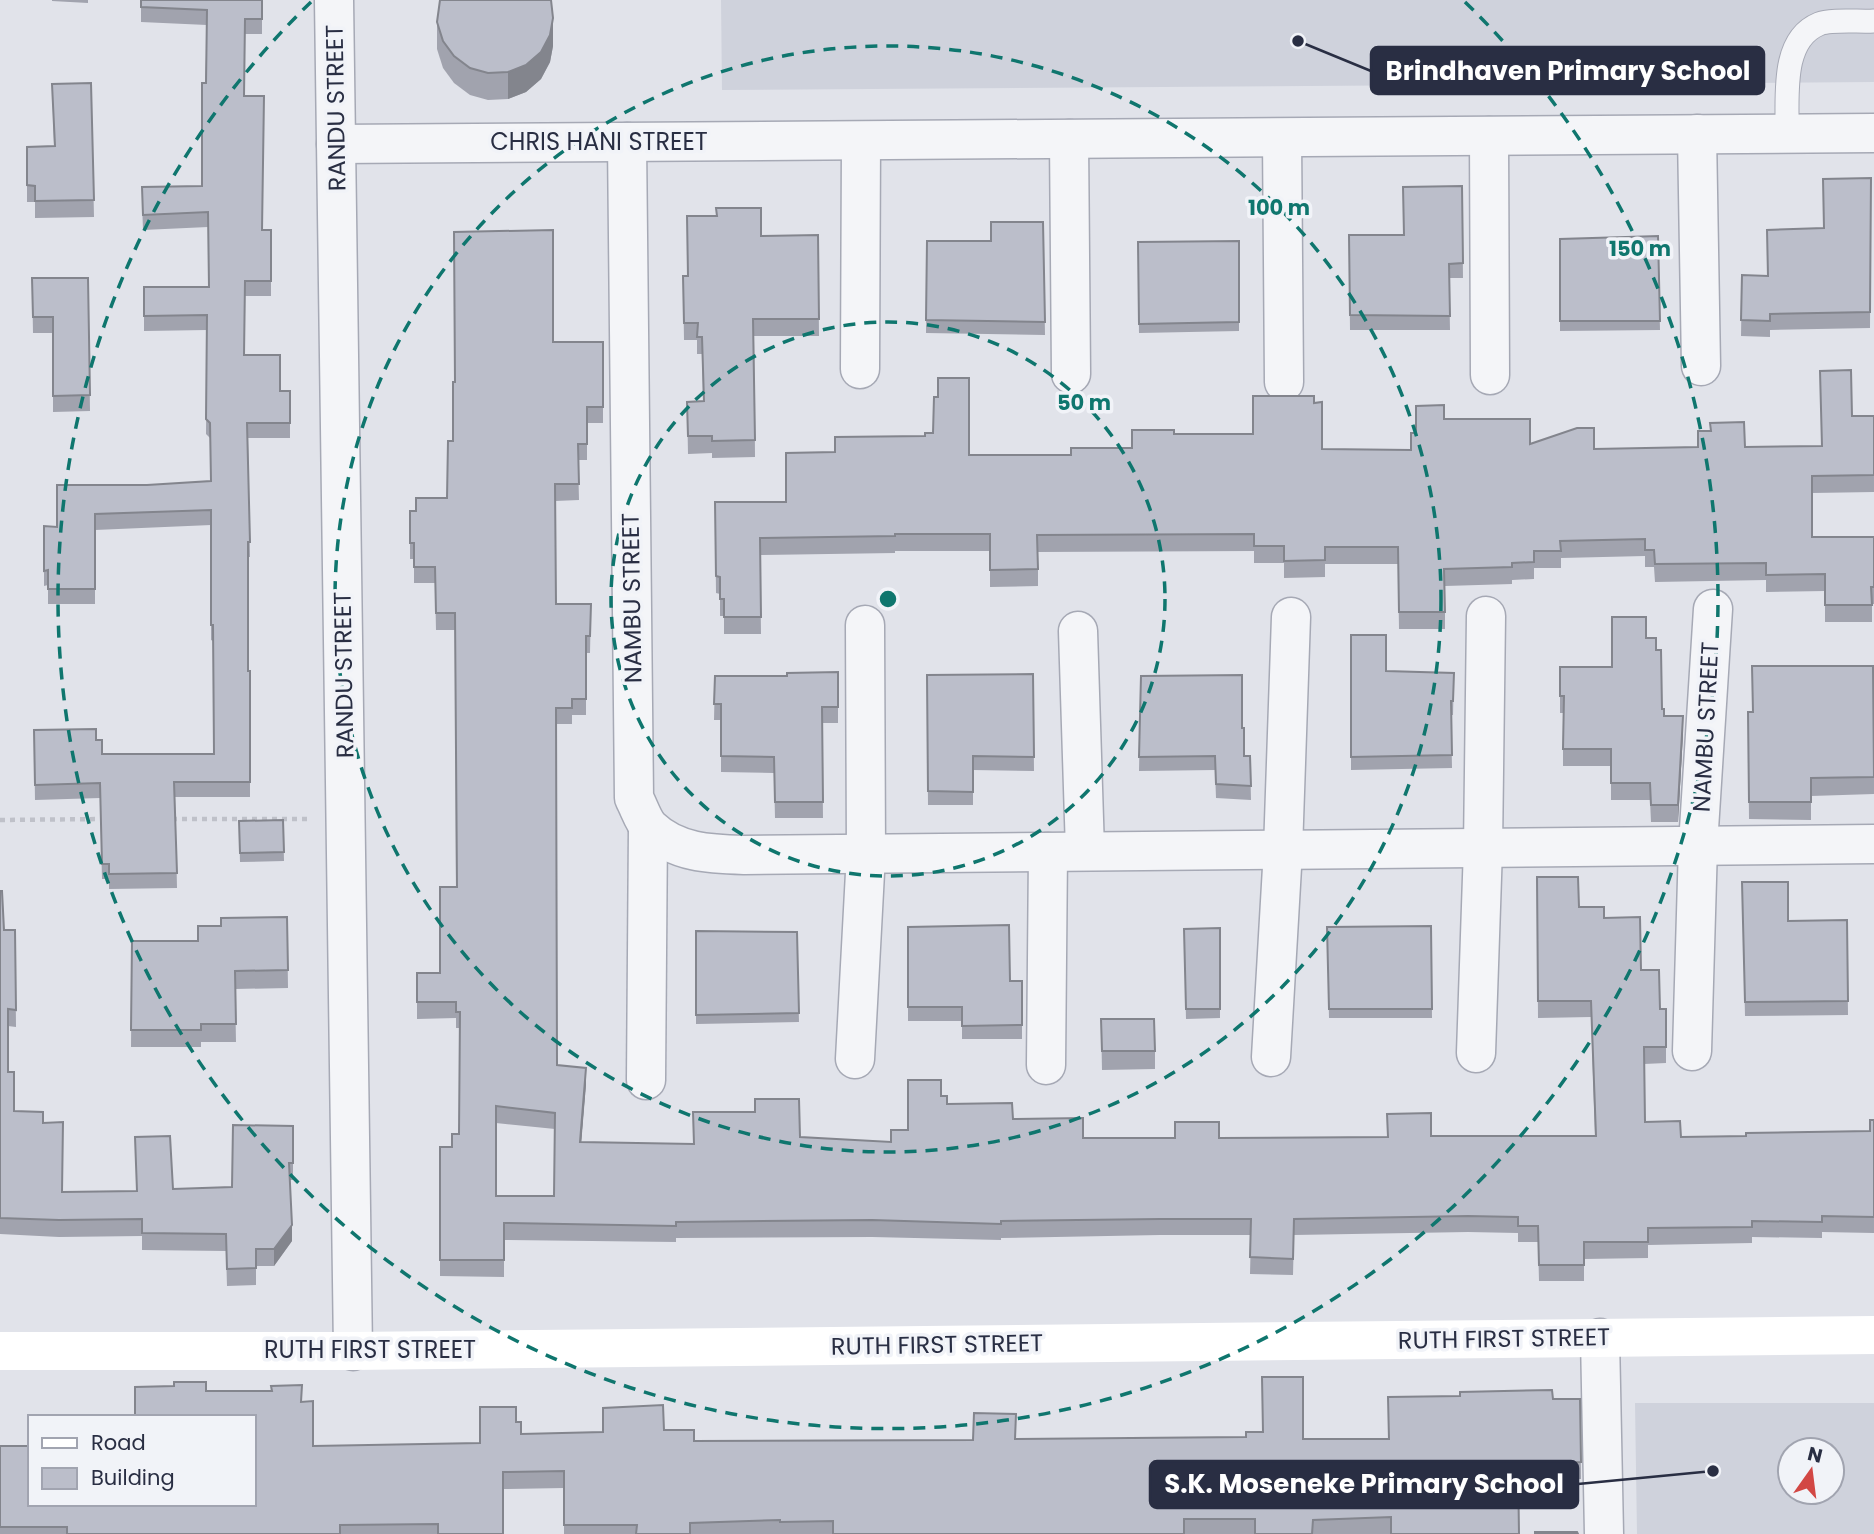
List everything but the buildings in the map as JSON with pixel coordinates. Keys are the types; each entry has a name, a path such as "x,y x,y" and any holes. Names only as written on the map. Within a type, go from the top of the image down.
{"street":[{"name":"RANDU STREET","path":"334,0 354,1351"},
{"name":"CHRIS HANI STREET","path":"336,144 1874,133"},
{"path":"1697,134 1701,366"},
{"path":"1489,136 1490,375"},
{"path":"1282,138 1284,382"},
{"path":"1069,139 1071,374"},
{"path":"860,369 861,141"},
{"name":"NAMBU STREET","path":"627,142 634,799 648,827 672,843 703,854 1874,844"},
{"name":"NAMBU STREET","path":"1692,1051 1699,845 1713,610"},
{"path":"1476,1053 1483,848 1486,615"},
{"path":"1271,1057 1283,850 1291,617"},
{"path":"855,1059 866,854 864,625"},
{"path":"1046,1065 1066,852 1078,631"},
{"path":"646,1080 648,827"},
{"name":"RUTH FIRST STREET","path":"0,1351 354,1351 1874,1335"},
{"path":"1600,1338 1604,1534"}],"lane":[{"path":"1787,134 1789,73 1793,53 1803,34 1821,23 1874,21"}],"path":[{"path":"166,819 346,819"},
{"path":"0,820 111,820"}],"shaded area":[{"path":"721,0 1874,0 1874,82 722,90"},
{"path":"1635,1403 1874,1403 1874,1534 1637,1534"}],"place":[{"name":"Brindhaven Primary School","path":"1298,41"},
{"name":"S.K. Moseneke Primary School","path":"1713,1471"}]}
